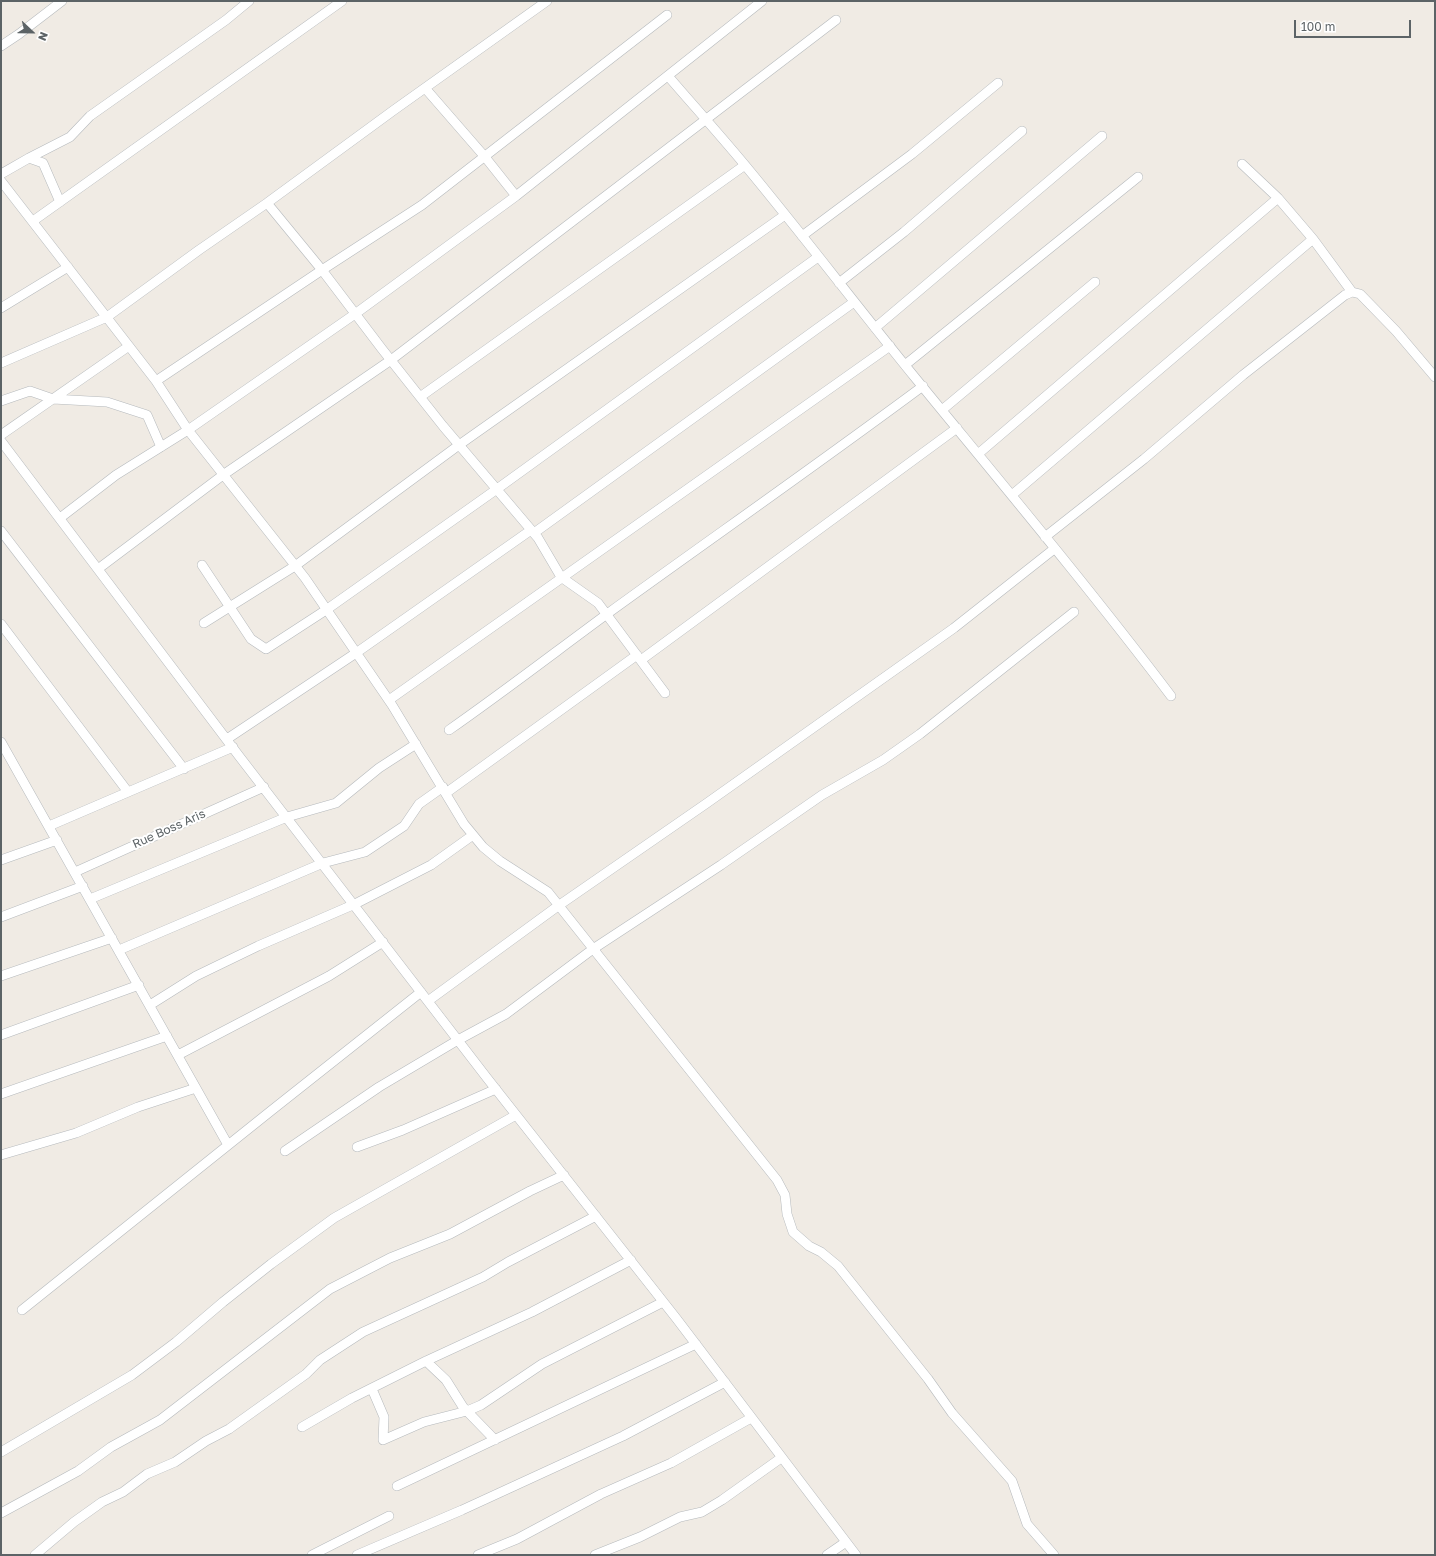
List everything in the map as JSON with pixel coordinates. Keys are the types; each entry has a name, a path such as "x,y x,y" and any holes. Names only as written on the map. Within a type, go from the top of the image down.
{"street":[{"path":"1,46 62,1"},
{"path":"1,174 70,137 90,116 226,20 249,1"},
{"path":"33,221 342,1"},
{"path":"1,363 108,317 199,250 267,203 547,1"},
{"path":"60,518 116,475 188,430 355,314 516,196 762,1"},
{"path":"156,381 422,205 667,15"},
{"path":"98,569 224,475 390,360 836,20"},
{"path":"668,76 745,165 875,328 1119,628 1171,696"},
{"path":"802,236 912,154 998,83"},
{"path":"425,88 485,157 516,196"},
{"path":"839,283 904,232 1022,131"},
{"path":"875,328 1102,136"},
{"path":"29,158 43,163 60,202"},
{"path":"1242,164 1278,198 1313,240 1352,292"},
{"path":"420,397 745,165"},
{"path":"905,365 1138,177"},
{"path":"1,181 108,317 156,381 188,430 295,566 389,700 464,824 483,848 500,861 548,892 777,1180 785,1195 787,1214 793,1232 809,1246 821,1252 838,1266 928,1379 952,1413 1012,1481 1027,1524 1054,1555"},
{"path":"978,454 1278,198"},
{"path":"267,203 322,270 390,360 459,445 538,538 561,578 598,603 665,693"},
{"path":"204,623 295,566 459,445 785,215"},
{"path":"1012,495 1313,240"},
{"path":"202,565 251,639 266,649 326,610 497,489 818,257"},
{"path":"1,308 68,267"},
{"path":"942,410 1095,282"},
{"path":"1045,536 1144,459 1249,370 1345,295 1352,292 1360,294 1396,331 1435,378"},
{"path":"227,740 532,531 854,302"},
{"path":"1,435 129,346"},
{"path":"389,700 890,346"},
{"path":"449,730 509,688 607,614 820,462 923,386"},
{"path":"1,402 30,391 53,399 107,402 147,415 161,447"},
{"path":"119,950 323,863 365,852 404,826 419,804 444,790 639,657 957,428"},
{"path":"1,441 227,740 355,904 516,1115 664,1302 856,1555"},
{"path":"1,531 184,769"},
{"path":"428,1001 558,906 954,628 1054,549"},
{"path":"285,1151 379,1087 458,1040 506,1014 593,949 721,865 822,795 883,760 920,734 1074,612"},
{"path":"1,624 128,792"},
{"path":"1,743 228,1145"},
{"path":"90,899 287,817 336,803 379,768 416,744"},
{"path":"49,826 233,747"},
{"name":"Rue Boss Aris","path":"75,872 264,787"},
{"path":"150,1005 196,976 258,946 355,904 431,865 473,835"},
{"path":"1,860 57,840"},
{"path":"1,917 83,886"},
{"path":"1,976 112,938"},
{"path":"178,1055 329,976 383,942"},
{"path":"1,1035 139,985"},
{"path":"22,1310 421,992"},
{"path":"1,1094 167,1036"},
{"path":"1,1155 76,1133 138,1107 196,1088"},
{"path":"357,1147 403,1130 496,1089"},
{"path":"1,1452 132,1374 176,1342 222,1302 271,1264 334,1218 516,1115"},
{"path":"1,1513 78,1472 111,1447 160,1420 330,1289 396,1256 450,1234 530,1191 564,1175"},
{"path":"35,1555 74,1522 102,1502 123,1492 147,1474 175,1462 206,1441 229,1429 306,1374 320,1360 363,1332 483,1277 508,1262 596,1216"},
{"path":"302,1427 352,1398 426,1361 532,1312 631,1260"},
{"path":"372,1389 384,1417 382,1440 424,1422 467,1411 481,1404 542,1364 664,1302"},
{"path":"397,1486 696,1344"},
{"path":"426,1361 446,1380 463,1407 495,1440"},
{"path":"357,1555 462,1510 623,1436 725,1382"},
{"path":"478,1555 517,1539 601,1494 671,1463 751,1418"},
{"path":"595,1555 640,1537 680,1517 702,1512 722,1500 781,1458"},
{"path":"312,1555 389,1516"},
{"path":"826,1555 846,1542"}]}
